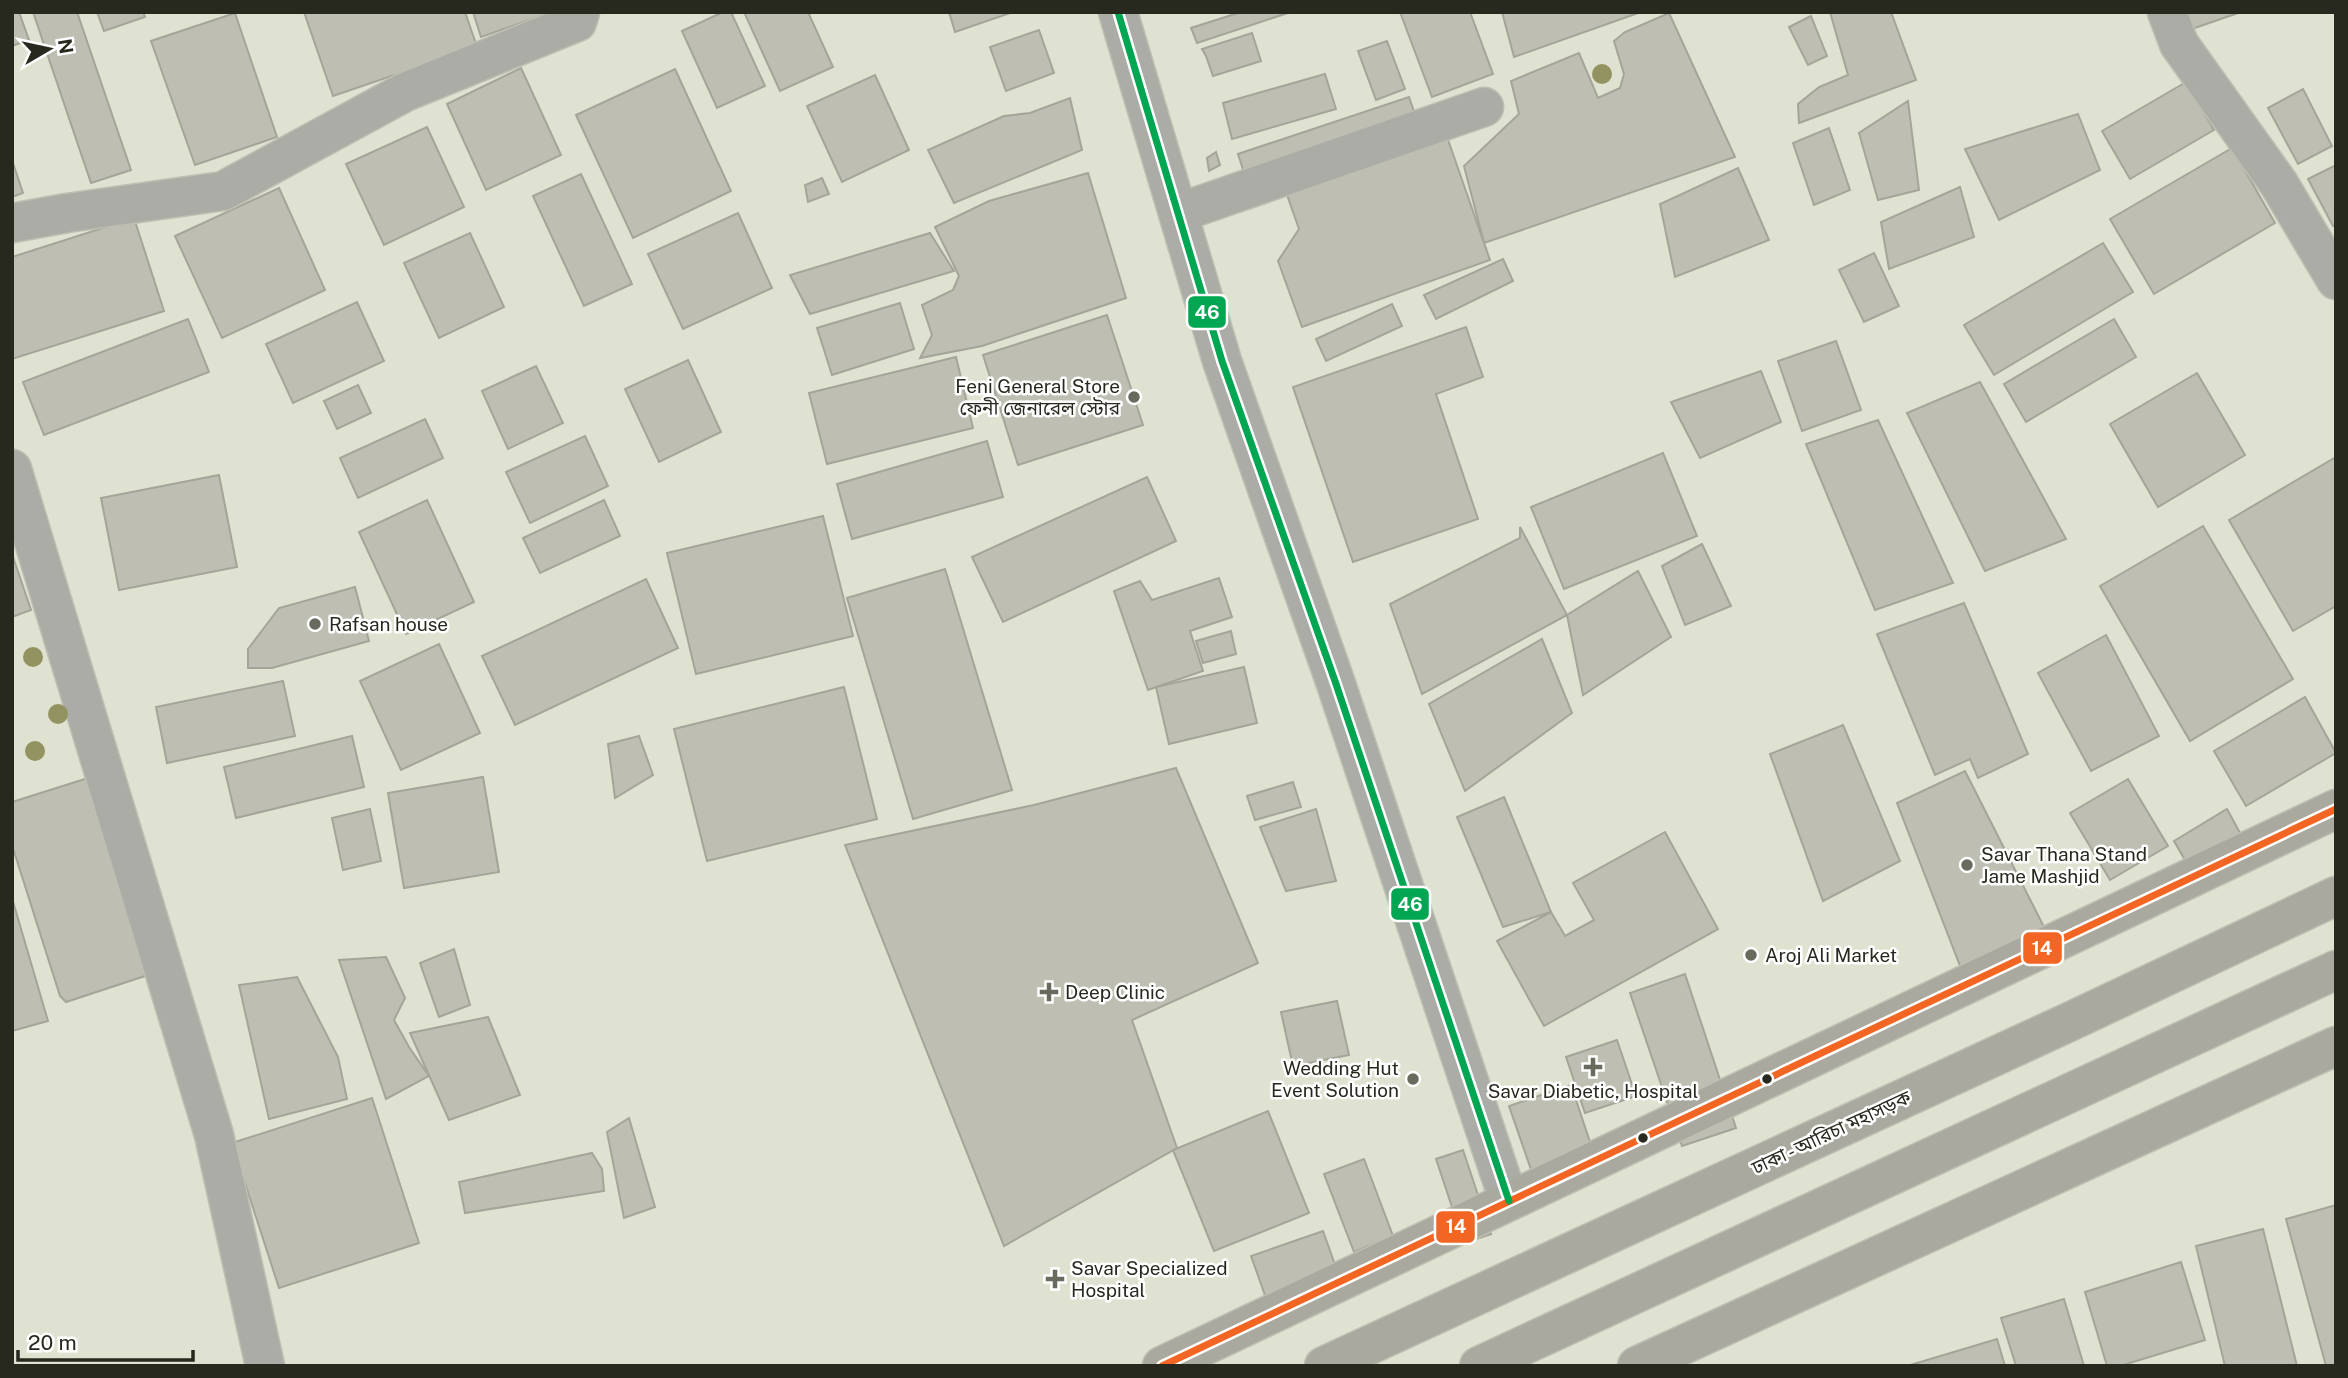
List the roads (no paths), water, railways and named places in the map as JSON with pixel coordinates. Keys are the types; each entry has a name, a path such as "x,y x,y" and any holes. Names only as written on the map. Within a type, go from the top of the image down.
{"highway":[{"path":"1162,1366 2336,809"},
{"name":"ঢাকা - আরিচা মহাসড়ক","path":"1324,1366 2336,896"},
{"path":"1479,1366 2336,970"},
{"path":"1637,1366 2336,1046"}],"street":[{"path":"12,223 223,191 405,92 577,22 580,12"},
{"path":"1118,12 1222,361 1335,681 1510,1201"},
{"path":"2167,12 2179,44 2278,184 2336,280"},
{"path":"1178,212 1485,107"},
{"path":"12,469 214,1135 265,1366"}],"place":[{"name":"Feni General Store ফেনী জেনারেল স্টোর","path":"1134,397"},
{"name":"Rafsan house","path":"315,624"},
{"name":"Savar Thana Stand Jame Mashjid","path":"1967,865"},
{"name":"Aroj Ali Market","path":"1751,955"},
{"name":"Deep Clinic","path":"1049,992"},
{"name":"Savar Diabetic, Hospital","path":"1593,1067"},
{"name":"Wedding Hut Event Solution","path":"1413,1079"},
{"name":"Savar Specialized Hospital","path":"1055,1279"}]}
